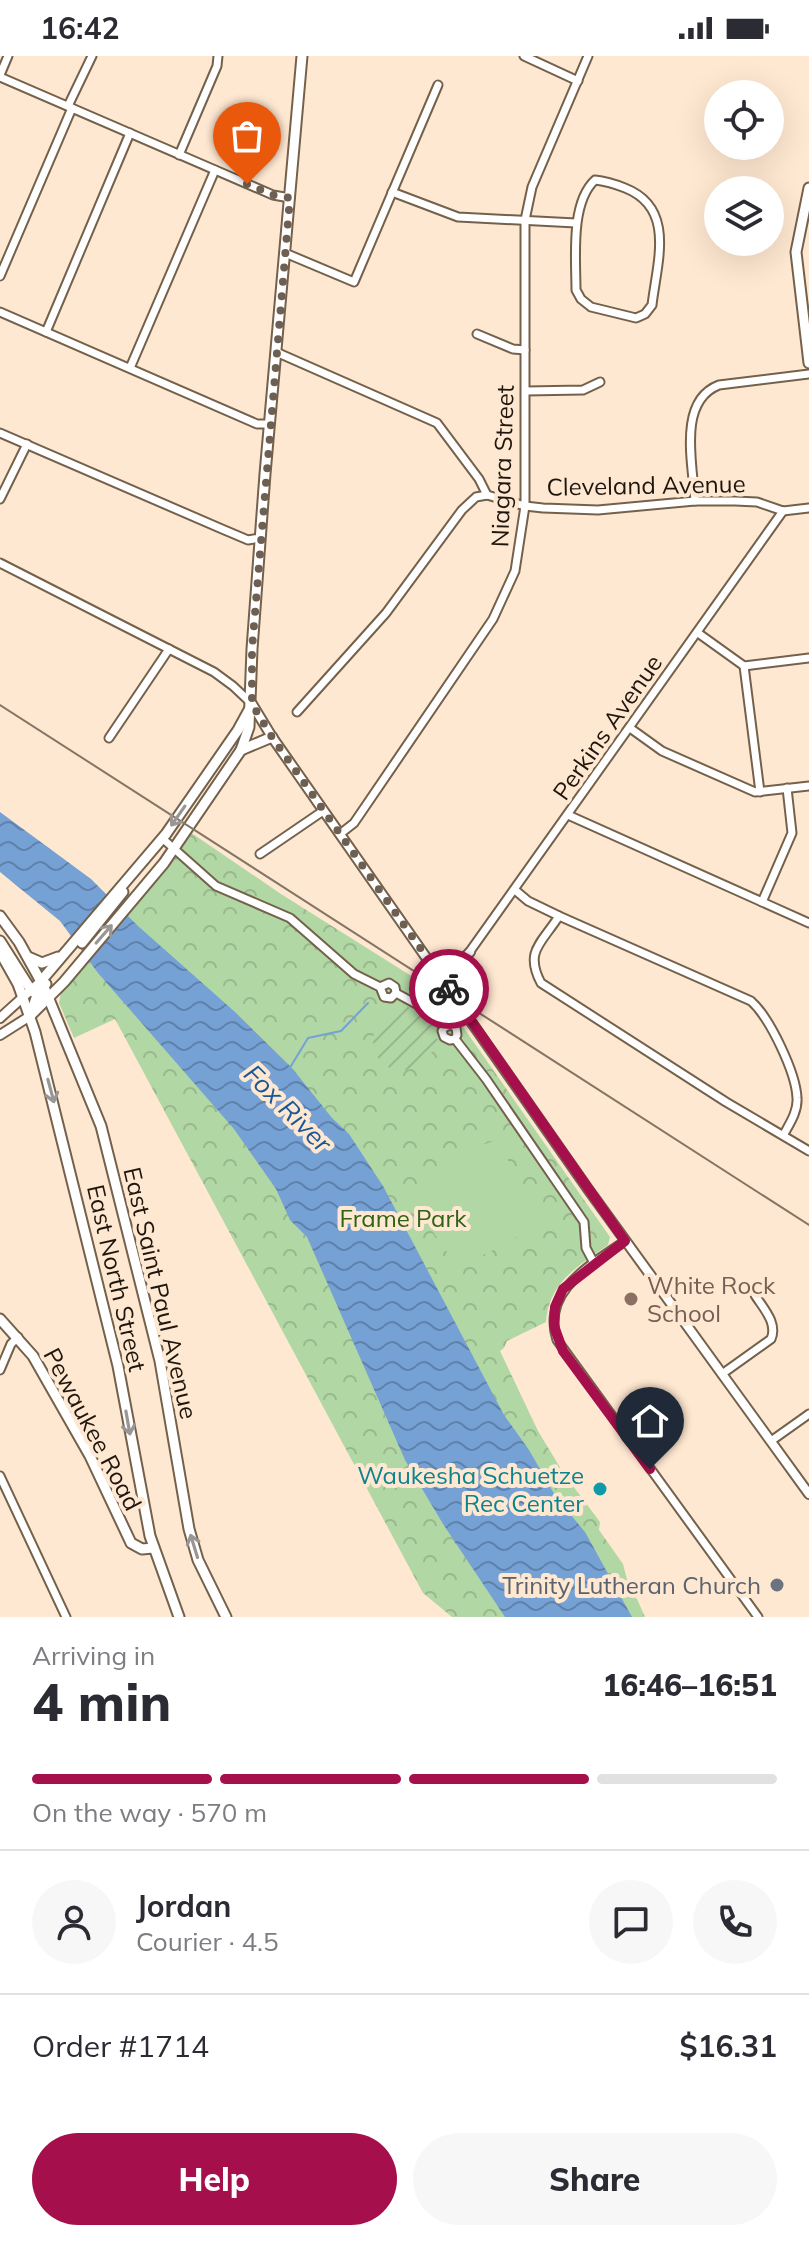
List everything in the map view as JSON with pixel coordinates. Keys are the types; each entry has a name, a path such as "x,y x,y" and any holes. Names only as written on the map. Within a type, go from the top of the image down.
{"main road":[{"path":"30,1016 38,988 74,955 119,902 175,847 241,750 249,727 269,424 302,56"},
{"path":"809,188 796,252 809,363"},
{"path":"30,1016 48,999 74,955 119,902 135,872 202,782 252,704"},
{"path":"241,750 272,737"},
{"path":"202,782 214,791"},
{"path":"0,916 27,956 38,988"},
{"path":"0,941 48,999"},
{"name":"East North Street","path":"0,952 30,1016 61,1131 118,1366 141,1499 153,1548 179,1617"},
{"path":"27,956 42,963 74,955"},
{"name":"East Saint Paul Avenue","path":"48,999 101,1126 160,1361 191,1539 204,1575 226,1617"},
{"name":"Pewaukee Road","path":"0,1319 33,1356 79,1437 131,1543 142,1549 153,1548"}],"street":[{"path":"8,56 0,76 273,195 290,198"},
{"path":"0,276 92,56"},
{"path":"179,155 217,66 218,56"},
{"path":"524,56 578,81"},
{"name":"Niagara Street","path":"340,834 354,823 503,602 517,563 525,506 525,220 532,187 588,56"},
{"path":"285,253 354,282 438,85"},
{"path":"46,332 130,133"},
{"path":"130,368 215,170"},
{"path":"595,180 639,194 648,201 661,226 652,305 645,314 636,318 591,307 581,299 576,290 576,223 588,187 595,180"},
{"path":"392,192 458,217 576,223"},
{"path":"0,312 257,424 269,424"},
{"path":"477,334 513,349 525,350"},
{"path":"276,352 437,423 479,479 487,495 476,497 462,510 386,613 297,712"},
{"path":"695,501 692,422 700,397 707,389 809,374"},
{"path":"526,391 583,390 600,382"},
{"path":"0,433 248,540 260,538"},
{"path":"0,499 27,444"},
{"name":"Cleveland Avenue","path":"487,495 525,506 598,510 695,501 757,502 783,511"},
{"path":"783,511 809,508"},
{"name":"Perkins Avenue","path":"446,985 783,511"},
{"path":"0,563 214,672 252,704 323,811 625,1241 809,1494"},
{"path":"698,633 744,666 809,658"},
{"path":"109,738 169,649"},
{"path":"744,666 760,792"},
{"path":"630,728 662,751 740,786 760,792 809,786"},
{"path":"762,902 792,833 787,788"},
{"path":"260,854 323,811"},
{"path":"568,815 809,923"},
{"path":"162,838 216,886 290,918 354,974 380,987 384,997 391,998 396,993 418,1005 445,1027 452,1025 456,1028 455,1039 584,1222 586,1248 594,1263"},
{"path":"515,890 528,901 559,916 751,1001 762,1011 794,1080 797,1101 794,1116 784,1134"},
{"path":"559,916 532,956 541,983 726,1102 809,1151"},
{"path":"428,960 443,968 452,968 470,952"},
{"path":"0,1018 38,988"},
{"path":"0,1035 30,1016"},
{"path":"625,1241 573,1280 560,1296 554,1318 557,1340 758,1617"},
{"path":"722,1374 771,1339 770,1319 755,1295"},
{"path":"0,1370 11,1344 18,1336"},
{"path":"771,1441 809,1414"},
{"path":"0,1476 66,1617"}],"green space":[{"name":"Frame Park","path":"190,832 281,894 440,994 610,1237 608,1245 576,1268 559,1286 548,1308 546,1322 507,1341 500,1351 538,1431 564,1474 600,1522 599,1530 623,1564 630,1591 645,1617 452,1617 423,1593 115,1019 74,1038 59,1003 61,992"},
{"path":"401,1003 429,1019 434,1027 430,1030 442,1045 417,1067 400,1070 380,1060 374,1050 373,1038 377,1025 386,1013"},
{"path":"496,1140 542,1218 541,1224 461,1267 456,1265 424,1219 420,1207 429,1172 445,1159"}],"water":[{"name":"Fox River","path":"0,812 91,879 292,1068 332,1118 349,1134 383,1186 504,1415 556,1497 585,1532 632,1617 505,1617 405,1460 307,1237 290,1220 276,1189 234,1129 98,973 60,921 0,872"}],"waterway":[{"path":"291,1066 308,1038 341,1031 368,1003"}],"railway":[{"path":"0,705 809,1225"}],"way so far":[{"path":"247,184 282,198 290,198 265,474 252,649 252,704 449,989"}],"place":[{"name":"White Rock School","path":"631,1299"},
{"name":"Waukesha Schuetze Rec Center","path":"600,1489"},
{"name":"Trinity Lutheran Church","path":"777,1585"}],"route":[{"path":"449,989 625,1241 563,1289 555,1307 554,1326 563,1351 650,1469"}]}
